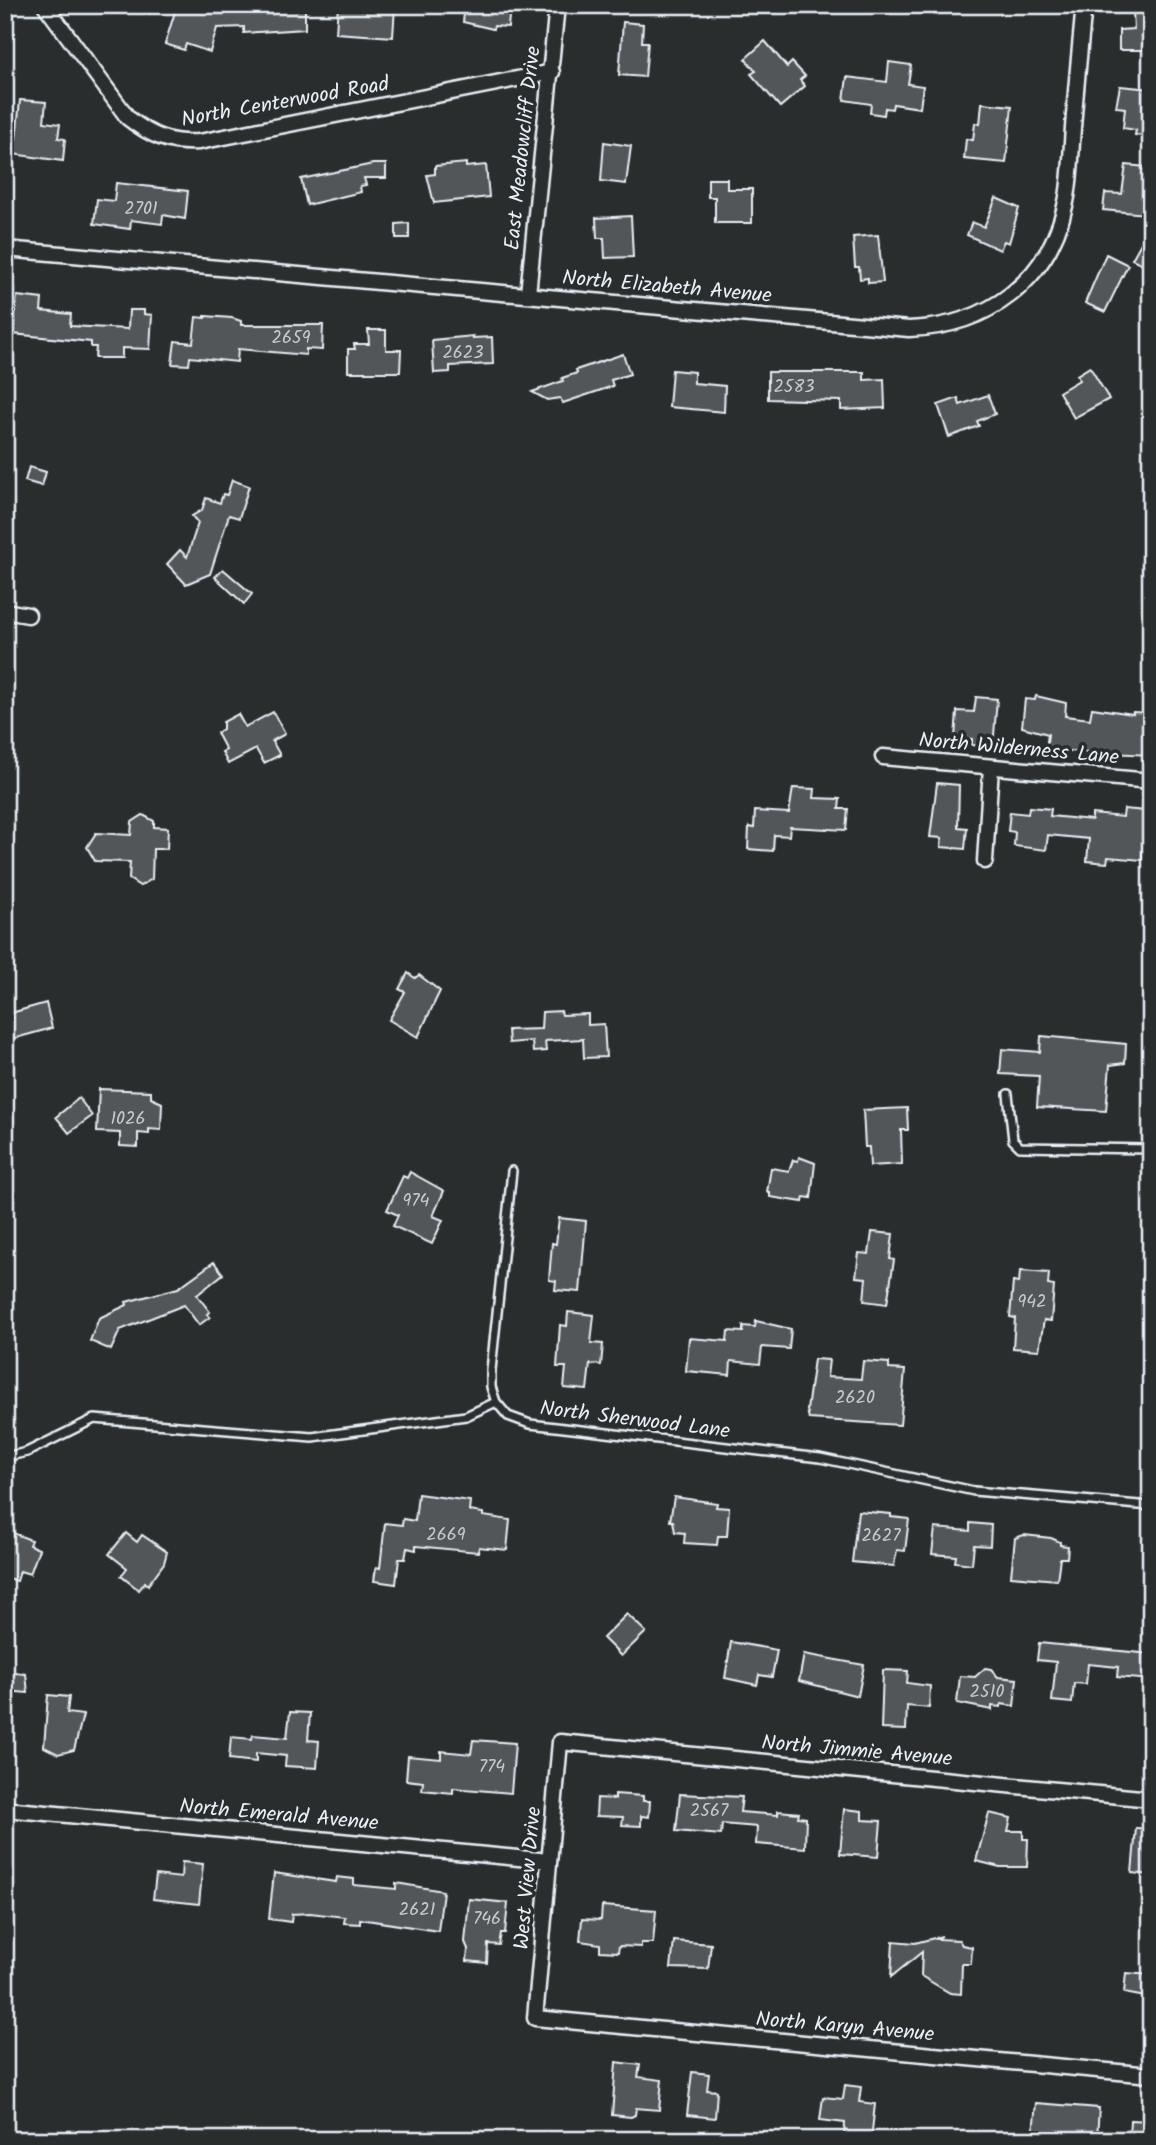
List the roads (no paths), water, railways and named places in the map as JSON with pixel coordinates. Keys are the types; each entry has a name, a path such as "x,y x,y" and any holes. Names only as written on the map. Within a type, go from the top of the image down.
{"street":[{"name":"North Centerwood Road","path":"45,5 128,118 142,129 169,141 199,142 552,72"},
{"name":"East Meadowcliff Drive","path":"528,294 557,5"},
{"name":"North Elizabeth Avenue","path":"5,249 909,329 937,328 966,321 1016,292 1048,252 1066,201 1084,5"},
{"path":"5,611 28,615"},
{"name":"North Wilderness Lane","path":"883,757 1151,781"},
{"path":"985,861 991,767"},
{"name":"North Jimmie Avenue","path":"560,1742 1151,1799"},
{"name":"West View Drive","path":"535,2018 560,1742"},
{"name":"North Emerald Avenue","path":"5,1809 549,1861"},
{"name":"North Karyn Avenue","path":"535,2018 1151,2075"}],"lane":[{"path":"1008,1094 1013,1140 1020,1147 1151,1149"},
{"path":"5,1457 27,1452 94,1419 312,1437 466,1416 496,1402 491,1370 512,1171"},
{"name":"North Sherwood Lane","path":"496,1402 508,1416 530,1424 820,1458 974,1491 1151,1506"}]}
